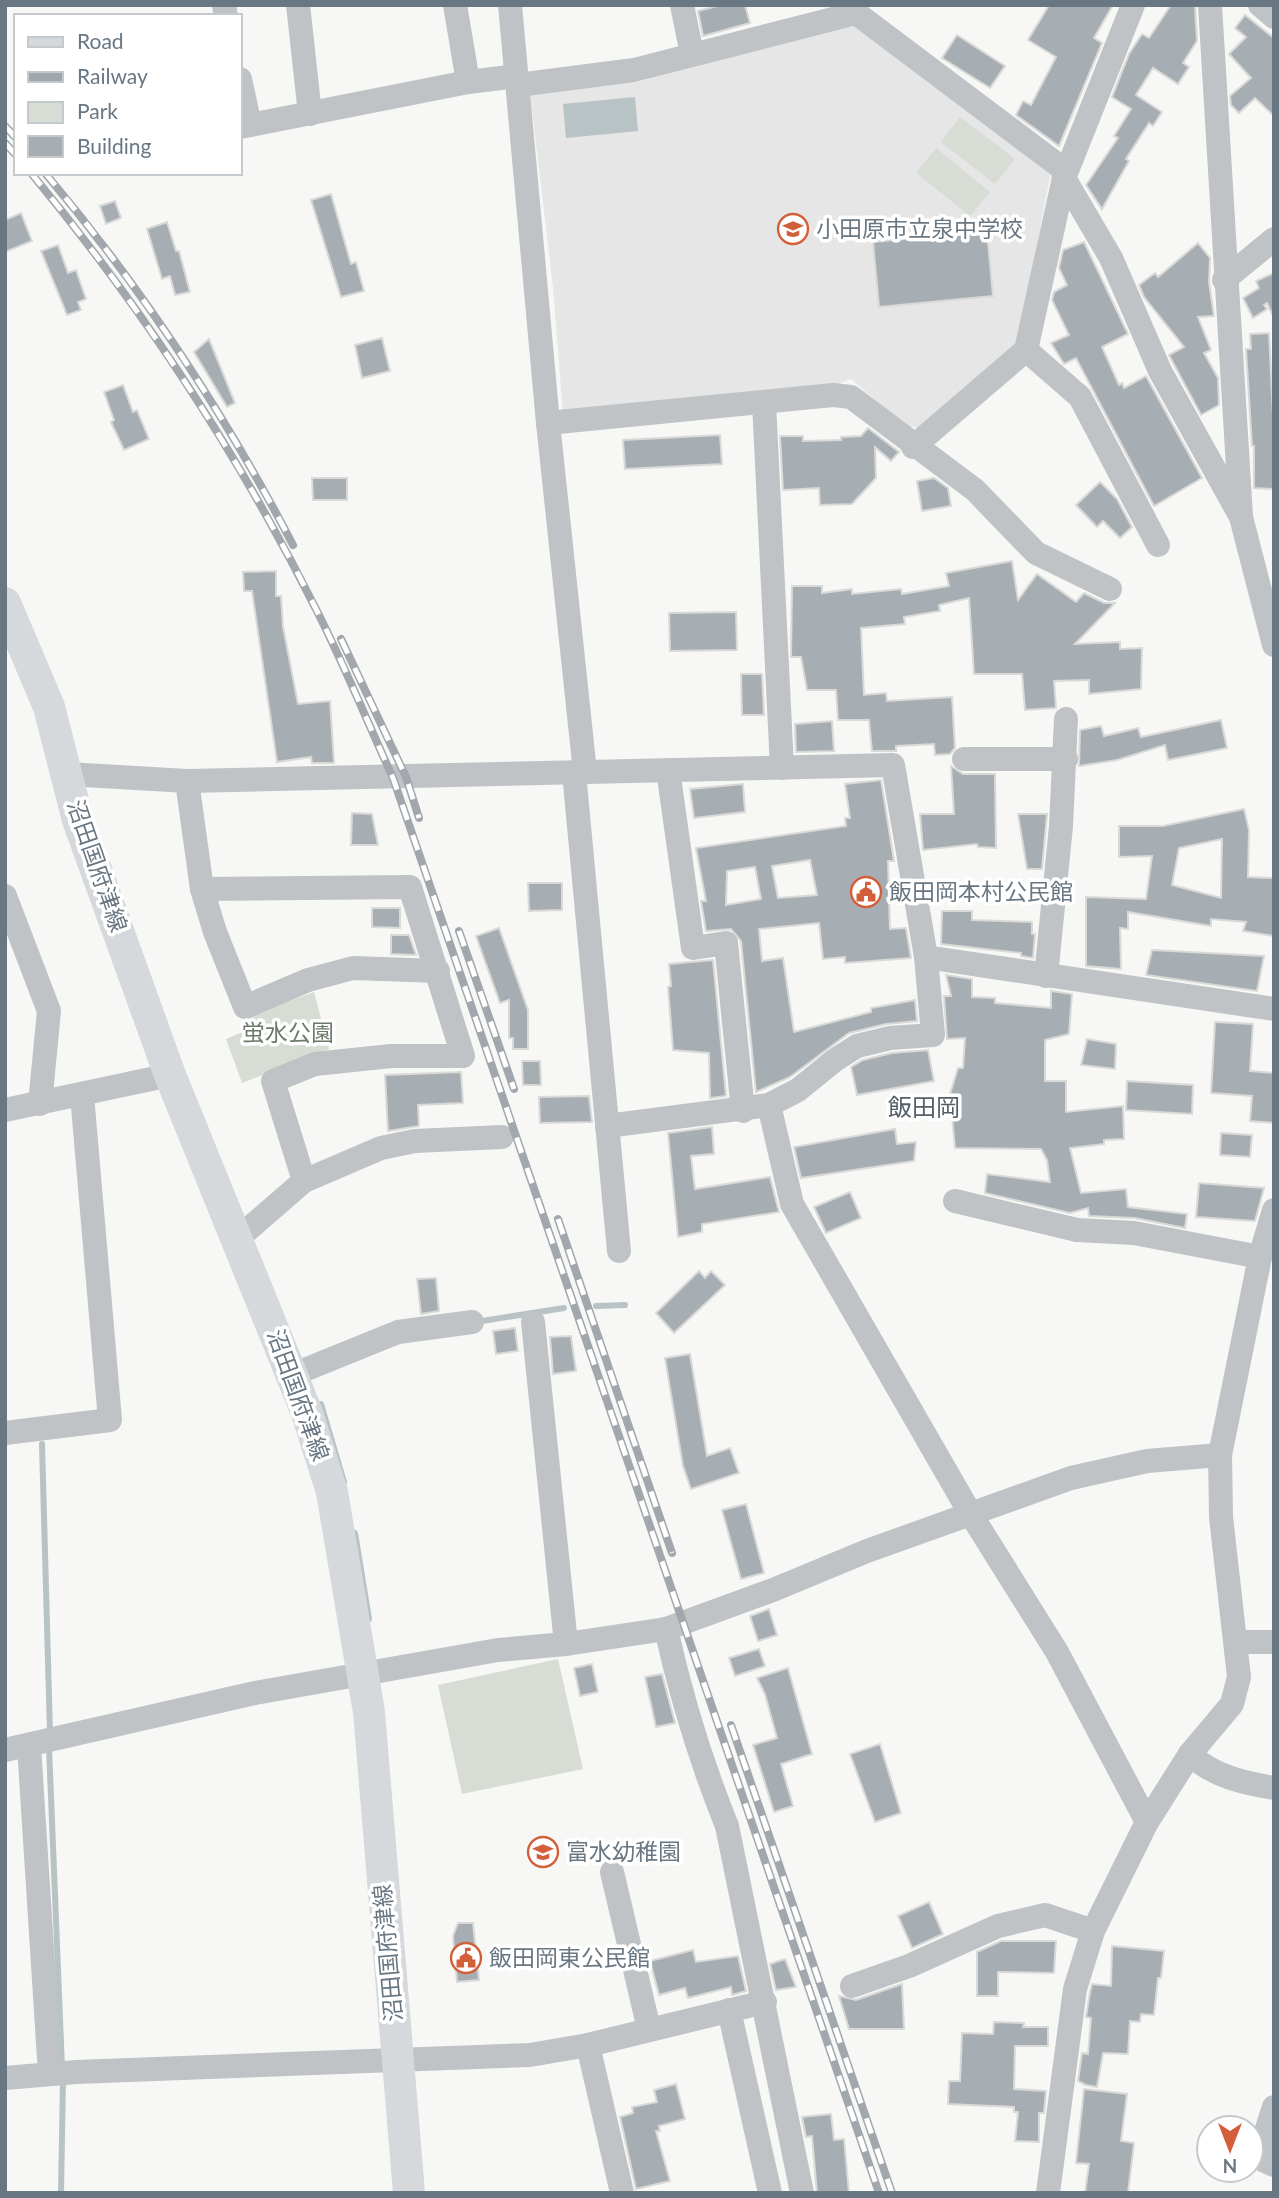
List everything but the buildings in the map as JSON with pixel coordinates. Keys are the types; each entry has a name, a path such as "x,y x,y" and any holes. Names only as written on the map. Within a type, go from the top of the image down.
{"main road":[{"name":"沼田国府津線","path":"5,603 11,643 49,706 78,820 170,1076 292,1375 332,1492 364,1675 408,2193"}],"street":[{"path":"298,5 310,114"},
{"path":"455,5 468,82"},
{"path":"510,5 580,772 619,1251"},
{"path":"682,5 692,54"},
{"path":"913,447 1026,350 1064,178 1133,5"},
{"path":"1210,5 1224,279 1241,517 1274,645"},
{"path":"1260,5 1274,18"},
{"path":"242,98 245,126 468,82 634,70 856,13 1062,168 1064,178 1111,258 1160,371 1241,517"},
{"path":"1224,279 1274,239"},
{"path":"1026,350 1080,397 1158,545"},
{"path":"548,423 833,395 851,397 913,447 975,490 1036,553 1110,589"},
{"path":"764,403 782,768"},
{"path":"1046,976 1066,759 1066,719"},
{"path":"964,759 1066,759"},
{"path":"67,774 187,781 893,765 926,957 933,1035 890,1038 857,1046 798,1090 769,1105 743,1111 607,1126"},
{"path":"668,770 693,948 726,943 743,1111"},
{"path":"187,781 202,889 215,932 245,1007 308,980 353,968 438,971"},
{"path":"202,889 410,887 463,1056 391,1056 315,1064 273,1081 304,1181"},
{"path":"5,896 12,939 49,1011 40,1104"},
{"path":"926,957 1274,1009"},
{"path":"5,1110 170,1076"},
{"path":"5,1433 110,1420 82,1094"},
{"path":"769,1105 792,1204 970,1513 1056,1652 1147,1822"},
{"path":"237,1238 304,1181 381,1148 415,1141 502,1137"},
{"path":"955,1202 1077,1230 1135,1233 1260,1257"},
{"path":"1048,2193 1075,1989 1093,1931 1147,1822 1190,1755 1232,1704 1239,1677 1221,1517 1220,1455 1260,1257 1274,1210"},
{"path":"292,1375 398,1332 472,1322"},
{"path":"533,1322 566,1644"},
{"path":"59,2073 32,1745 256,1693 498,1650 566,1644 666,1629 970,1513 1070,1478 1147,1461 1220,1455"},
{"path":"666,1629 677,1681 709,1781 727,1826 802,2193"},
{"path":"1236,1642 1274,1642"},
{"path":"1190,1755 1202,1766 1246,1783 1274,1788"},
{"path":"612,1872 649,2029"},
{"path":"852,1986 909,1966 998,1926 1045,1915 1093,1931"},
{"path":"5,2078 59,2073 530,2055 588,2045 765,2002"},
{"path":"729,2010 770,2193"},
{"path":"588,2045 622,2193"},
{"path":"1274,2107 1261,2147 1263,2160 1274,2165"}],"shaded area":[{"name":"小田原市立泉中学校","path":"854,18 1051,171 1018,345 918,427 906,427 851,379 802,397 564,427 553,287 530,93 638,82"},
{"path":"635,97 638,131 566,138 563,104"}],"green space":[{"path":"960,117 1015,159 995,184 941,142"},
{"path":"936,148 990,192 970,216 916,173"},
{"name":"蛍水公園","path":"314,992 329,1049 242,1083 226,1039 252,1028 249,1016"},
{"path":"558,1659 583,1769 462,1794 438,1685"}],"waterway":[{"path":"596,1306 625,1305"},
{"path":"482,1321 564,1308"},
{"path":"321,1404 344,1482"},
{"path":"42,1444 50,1733"},
{"path":"355,1533 369,1619"},
{"path":"49,1747 62,2068"},
{"path":"61,2193 63,2079"}],"railway":[{"path":"5,126 14,136"},
{"path":"5,143 14,153"},
{"path":"33,175 112,276 150,330 256,497 318,613 393,778 879,2193"},
{"path":"47,175 115,261 180,353 239,448 293,545"},
{"path":"341,639 406,777 419,818"},
{"path":"459,931 514,1089"},
{"path":"558,1219 672,1553"},
{"path":"731,1725 892,2193"}],"place":[{"name":"小田原市立泉中学校","path":"793,229"},
{"name":"飯田岡本村公民館","path":"866,892"},
{"name":"富水幼稚園","path":"543,1852"},
{"name":"飯田岡東公民館","path":"466,1958"}],"district":[{"name":"飯田岡","path":"924,1108"}]}
